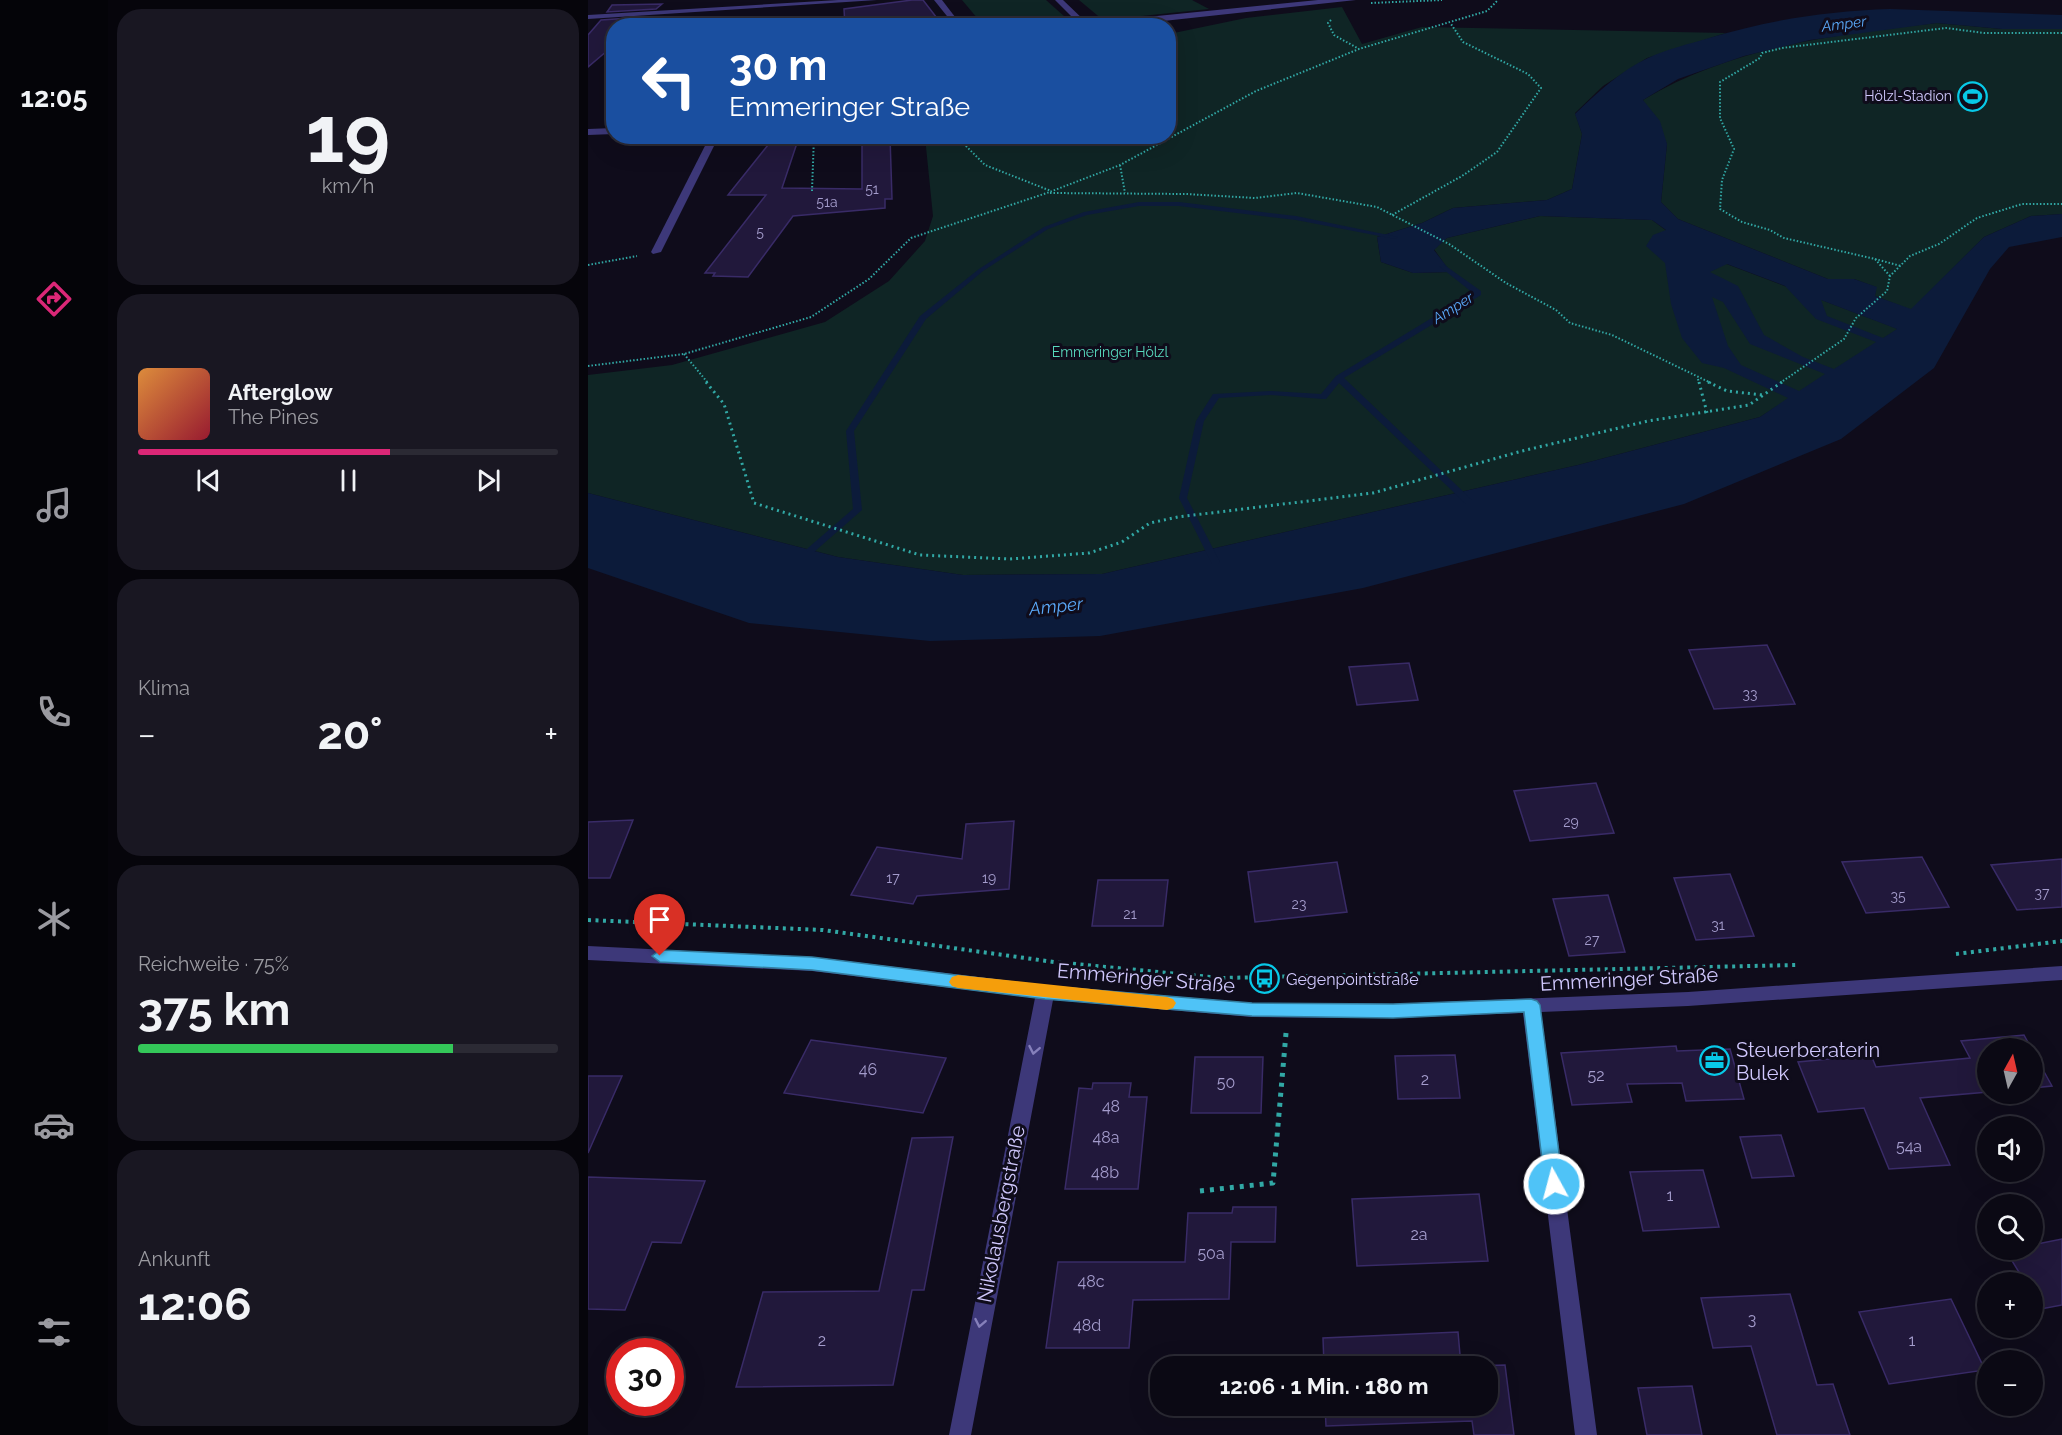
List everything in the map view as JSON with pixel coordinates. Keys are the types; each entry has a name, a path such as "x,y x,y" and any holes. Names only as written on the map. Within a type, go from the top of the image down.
{"street":[{"path":"588,17 722,14 873,0"},
{"path":"938,0 952,18"},
{"path":"1059,0 1078,18"},
{"path":"1175,18 1306,1 1352,0"},
{"path":"588,132 606,131"},
{"path":"656,252 712,144"},
{"name":"Emmeringer Straße","path":"588,953 812,964 1045,992 1206,1006 1288,1010 1393,1011 1734,996 2062,973"},
{"name":"Nikolausbergstraße","path":"960,1435 1045,992"},
{"path":"1531,1005 1586,1435"}],"path":[{"path":"1176,135 1256,91 1359,49 1451,24 1487,11 1498,0"},
{"path":"1330,1 1327,5 1336,10 1328,23 1334,35 1359,49"},
{"path":"1392,216 1462,176 1497,152 1540,88 1528,74 1463,42 1451,24"},
{"path":"1901,266 1784,238 1770,230 1742,222 1720,209 1722,180 1734,149 1720,118 1720,82 1760,58 1762,53 1782,48 1946,28 1984,33 2062,33"},
{"path":"812,191 814,144"},
{"path":"964,144 986,165 1049,192 1254,198 1297,193 1377,207 1449,244 1506,283 1556,310 1569,322 1612,335 1727,391 1764,395"},
{"path":"588,366 684,354 811,317 869,279 911,238 1049,192 1120,165 1159,144"},
{"path":"1120,165 1125,193"},
{"path":"684,354 724,404 754,503 920,555 1010,559 1089,553 1122,542 1150,523 1216,513 1228,509 1267,508 1373,493 1648,421 1749,405 1844,339 1856,318 1887,291 1890,276 1910,256 1939,244 1977,218 2022,204 2062,204"},
{"path":"588,265 656,252"},
{"path":"1875,259 1890,276"},
{"path":"1698,378 1707,413"},
{"path":"588,920 823,930 1054,962 1221,978 1804,965"},
{"path":"1953,954 2062,941"},
{"path":"1200,1191 1273,1183 1288,1010"}],"green space":[{"path":"962,0 1046,0 1066,18 977,18"},
{"path":"1079,0 1192,0 1209,9 1122,18 1101,18"},
{"name":"Emmeringer Hölzl","path":"1342,7 1362,44 1422,27 1726,33 1647,58 1603,86 1575,113 1582,134 1572,189 1547,200 1453,208 1422,223 1377,237 1381,262 1413,273 1450,272 1434,249 1447,238 1540,216 1652,220 1695,252 1898,329 1760,417 1578,465 1102,574 963,575 838,557 588,493 588,375 672,365 825,322 889,281 925,241 933,216 926,144 1176,144 1176,33 1246,18"},
{"path":"1937,23 2002,29 2062,29 2062,214 2031,216 1984,237 1911,310 1875,296 1876,287 1854,279 1828,279 1678,219 1661,202 1667,144 1643,100 1712,67 1748,55 1822,38"}],"water":[{"path":"1867,10 2062,15 2062,29 2002,29 1937,23 1810,40 1744,56 1678,79 1643,100 1660,121 1667,144 1661,202 1678,219 1828,279 1854,279 1877,287 1875,296 1911,309 1984,237 2031,216 2062,214 2062,237 2009,247 1990,269 1934,368 1841,439 1684,504 1363,588 1100,636 930,641 749,623 588,568 588,493 838,557 963,575 1102,574 1578,465 1760,417 1788,398 1724,368 1702,363 1682,338 1671,304 1665,263 1646,246 1653,235 1666,230 1652,220 1540,216 1447,238 1434,250 1451,272 1413,273 1381,262 1377,237 1422,223 1453,208 1547,200 1572,189 1582,134 1575,114 1618,76 1648,58 1678,47 1754,26 1821,14","holes":["1727,264 1785,286 1816,319 1876,342 1834,369 1803,357 1764,335 1738,286 1710,272","1712,297 1723,302 1750,344 1825,374 1799,391 1741,365 1728,346","1821,300 1897,329 1883,338 1827,316"]}],"building":[{"path":"923,0 937,18 845,18 844,9"},
{"path":"662,4 656,9 607,12 612,5"},
{"path":"601,20 606,20 606,52 588,67 588,35"},
{"path":"797,144 782,188 862,189 862,144 890,144 892,199 885,199 885,208 793,216 748,277 713,276 715,273 705,273 766,195 728,195 768,145"},
{"path":"1767,645 1795,704 1714,709 1689,650"},
{"path":"1409,663 1418,700 1357,705 1349,667"},
{"path":"1596,783 1614,833 1530,841 1514,791"},
{"path":"633,820 610,878 588,878 588,822"},
{"path":"1014,821 1009,889 917,896 913,904 851,895 877,847 962,859 966,824"},
{"path":"1922,857 1949,907 1866,913 1842,862"},
{"path":"2062,859 2062,907 2017,910 1991,865"},
{"path":"1337,862 1347,912 1255,922 1248,872"},
{"path":"1730,874 1754,936 1696,940 1674,878"},
{"path":"1098,880 1168,880 1163,926 1092,926"},
{"path":"1608,895 1625,952 1569,956 1553,899"},
{"path":"2024,1035 2026,1038 1992,1038"},
{"path":"1977,1039 1977,1093 1920,1098 1950,1165 1889,1169 1864,1108 1818,1112 1798,1062 1871,1055 1876,1067 1970,1058 1961,1041"},
{"path":"811,1040 946,1058 923,1113 784,1093"},
{"path":"1676,1046 1677,1051 1730,1049 1744,1099 1686,1101 1682,1083 1627,1084 1632,1102 1572,1105 1561,1053"},
{"path":"1455,1055 1460,1098 1398,1099 1395,1056"},
{"path":"1195,1057 1263,1057 1261,1113 1191,1113"},
{"path":"2043,1070 2052,1086 2043,1087"},
{"path":"588,1076 622,1076 588,1153"},
{"path":"1093,1083 1131,1083 1129,1097 1147,1097 1138,1189 1065,1189 1079,1088 1092,1089"},
{"path":"1781,1135 1794,1176 1752,1178 1740,1137"},
{"path":"953,1137 924,1290 912,1290 893,1385 736,1387 763,1292 879,1291 912,1138"},
{"path":"1703,1170 1719,1227 1643,1231 1630,1172"},
{"path":"588,1177 705,1181 681,1243 652,1242 625,1310 588,1309"},
{"path":"1479,1194 1488,1261 1357,1266 1352,1199"},
{"path":"1233,1207 1276,1207 1275,1242 1231,1242 1229,1299 1133,1300 1129,1348 1046,1348 1058,1262 1185,1262 1188,1213 1232,1213"},
{"path":"2062,1239 2062,1305 2043,1309 2043,1272 2019,1272 2012,1260 2043,1260 2043,1243"},
{"path":"1790,1294 1817,1385 1833,1384 1850,1435 1777,1435 1751,1346 1713,1348 1701,1298"},
{"path":"1951,1299 1977,1353 1977,1371 1889,1384 1859,1312"},
{"path":"1458,1332 1460,1356 1324,1356 1323,1338"},
{"path":"1498,1365 1505,1365 1514,1435 1474,1435 1472,1421 1326,1426 1326,1416 1498,1416"},
{"path":"1692,1386 1702,1435 1647,1435 1638,1388"}],"waterway":[{"path":"811,550 858,510 850,431 923,318 981,270 1046,228 1086,213 1139,204 1179,204 1296,218 1395,237"},
{"name":"Amper","path":"1339,378 1478,293 1441,265"},
{"path":"1215,562 1183,498 1200,421 1216,396 1271,393 1323,397 1339,378"},
{"name":"Amper","path":"1339,378 1469,502"}],"slow traffic":[{"path":"958,982 1167,1003"}],"place":[{"name":"Hölzl-Stadion","path":"1973,96"},
{"name":"Gegenpointstraße","path":"1265,979"},
{"name":"Steuerberaterin Bulek","path":"1715,1061"}],"route":[{"path":"660,956 812,964 1045,992 1252,1010 1393,1011 1531,1005 1554,1184"}]}
